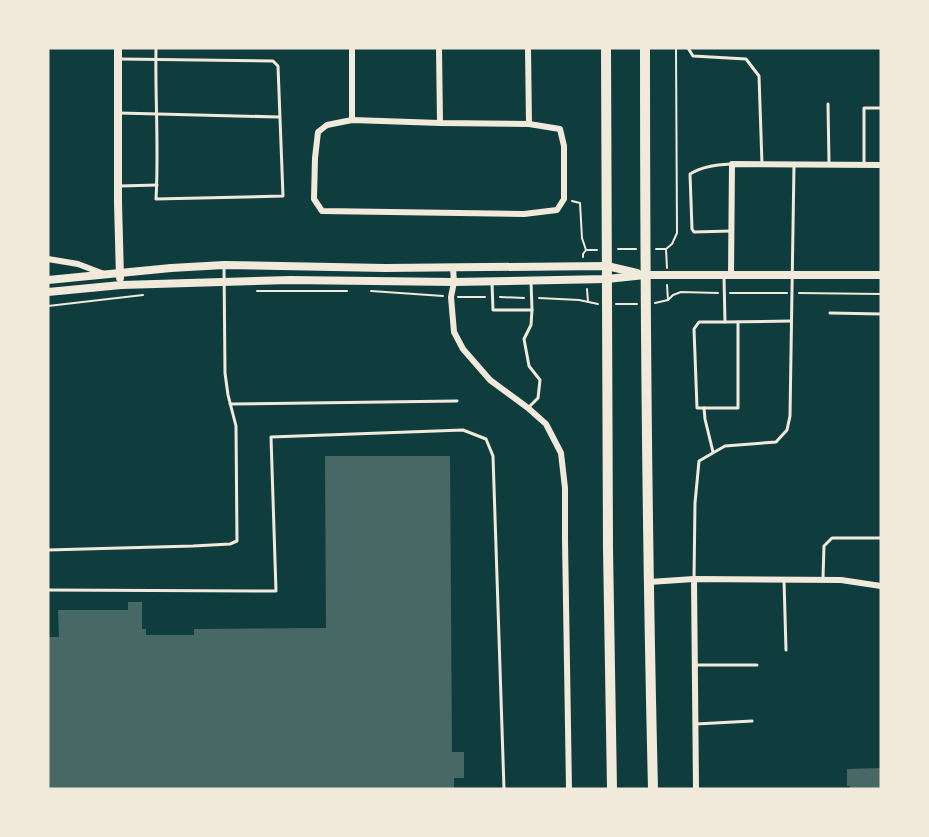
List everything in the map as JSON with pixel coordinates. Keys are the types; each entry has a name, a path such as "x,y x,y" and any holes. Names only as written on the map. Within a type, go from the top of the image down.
{"highway":[{"path":"606,48 608,536 612,789"},
{"path":"645,48 644,304 653,789"}],"street":[{"path":"118,48 121,285"},
{"path":"352,48 352,120"},
{"path":"439,48 440,123"},
{"path":"528,48 529,124"},
{"path":"352,120 529,124 560,129 564,146 564,199 557,210 524,214 322,211 314,199 318,132 327,125 352,120"},
{"path":"727,275 731,231 732,164 881,165"},
{"path":"48,259 78,264 104,274"},
{"path":"48,280 224,265 385,268 607,266 645,275"},
{"path":"453,268 454,282 451,297 454,332 463,349 490,380 546,424 561,453 565,488 569,789"},
{"path":"48,292 121,285 290,280 454,282 607,279 645,275 881,275"},
{"path":"648,582 694,579 841,580 881,586"},
{"path":"694,579 696,789"}],"lane":[{"path":"118,59 156,59 273,61 278,66 283,196 156,199 157,185 156,114 156,59 156,48"},
{"path":"688,48 693,56 746,59 759,76 762,164"},
{"path":"828,104 829,165"},
{"path":"864,165 864,108 881,108"},
{"path":"118,113 279,117"},
{"path":"731,231 694,232 690,174 696,169 732,164"},
{"path":"694,579 695,504 699,461 725,446 776,442 788,430 794,164"},
{"path":"118,186 157,185"},
{"path":"48,550 193,546 230,544 237,541 236,426 225,373 224,265"},
{"path":"725,322 727,275"},
{"path":"528,408 538,398 540,380 529,366 524,339 531,325 531,280"},
{"path":"493,281 493,310 532,310"},
{"path":"830,313 881,314"},
{"path":"738,322 738,408 697,408 694,329 699,322 791,321"},
{"path":"230,404 457,401"},
{"path":"704,408 713,453"},
{"path":"48,590 276,591 271,437 463,430 486,440 493,456 504,789"},
{"path":"823,580 824,546 832,538 881,538"},
{"path":"784,580 786,650"},
{"path":"695,665 757,665"},
{"path":"696,724 752,721"}],"path":[{"path":"666,249 672,244 677,233 676,48"},
{"path":"564,199 580,203 582,238 586,250"},
{"path":"248,291 355,291"},
{"path":"367,291 451,297 531,297 579,300 607,305 657,303 668,300 681,292 881,294"},
{"path":"48,306 143,295"}],"building":[{"path":"325,456 450,456 452,752 464,752 464,778 454,778 454,789 48,789 48,637 59,637 58,610 128,610 128,602 142,602 142,629 146,629 146,635 194,635 194,629 326,628"},
{"path":"881,768 881,789 850,789 850,786 847,786 847,769"}]}
